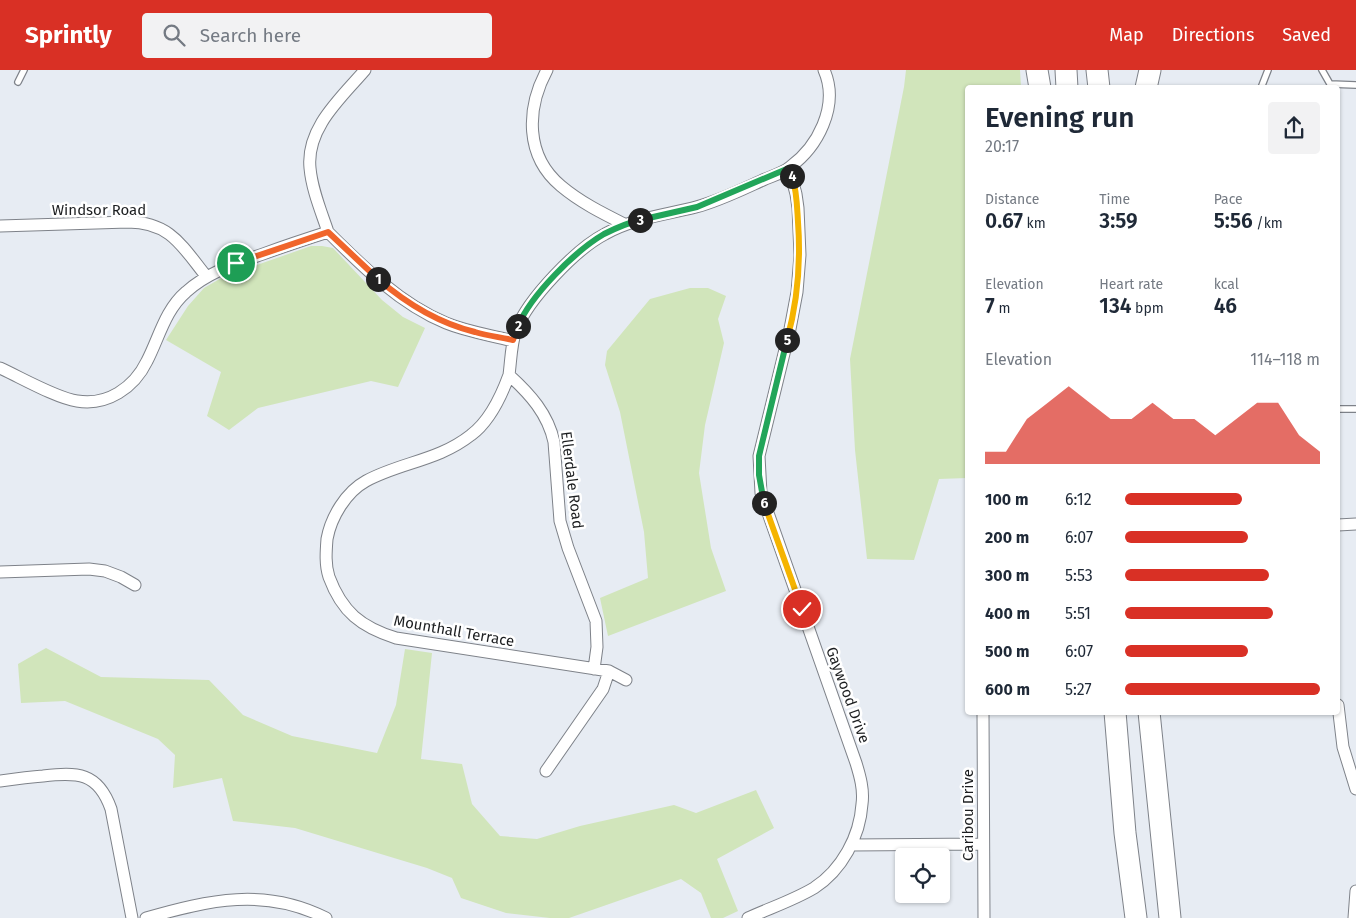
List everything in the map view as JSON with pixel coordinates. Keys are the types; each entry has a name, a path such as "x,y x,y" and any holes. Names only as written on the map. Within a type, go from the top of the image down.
{"highway":[{"path":"1037,70 1040,85"},
{"path":"1066,70 1067,85"},
{"path":"1097,70 1098,85"},
{"path":"1147,85 1150,70"},
{"path":"1116,715 1125,833 1136,918"},
{"path":"1149,715 1170,918"}],"street":[{"path":"365,70 324,119 316,134 311,150 310,168 313,184 328,232 390,289 421,311 447,323 475,332 513,340"},
{"path":"547,70 536,92 532,116 534,139 542,162 560,186 590,206 624,224"},
{"path":"510,375 513,340 520,320 555,275 603,234 624,224 697,207 789,168 802,157 820,133 825,121 830,93 824,70"},
{"name":"Gaywood Drive","path":"748,918 769,914 815,887 829,875 851,845 858,825 862,804 862,782 856,763 761,493 759,456 790,329 797,292 800,255 796,194 789,168"},
{"name":"Windsor Road","path":"0,226 128,222 154,225 170,233 206,276"},
{"path":"0,368 60,396 77,401 95,401 112,397 127,389 139,377 172,309 184,294 206,276 236,263 328,232"},
{"name":"Mounthall Terrace","path":"510,375 488,417 472,435 452,448 431,458 384,473 365,482 350,495 337,511 329,530 326,550 327,570 334,590 344,607 359,621 377,632 396,638 610,671 626,680"},
{"name":"Ellerdale Road","path":"510,375 528,392 538,405 552,431 560,521 568,548 596,622 597,647 594,669"},
{"path":"1340,525 1356,524"},
{"path":"0,572 88,569 104,571 135,585"},
{"path":"546,771 603,689 610,671"},
{"name":"Caribou Drive","path":"983,715 984,918"},
{"path":"1339,715 1343,747 1356,789"},
{"path":"0,780 64,773 78,774 90,778 100,786 111,809 132,918"},
{"path":"851,845 984,844"},
{"path":"1354,918 1356,891"},
{"path":"146,918 231,899 258,899 286,903 312,911 326,918"}],"lane":[{"path":"18,82 24,70"},
{"path":"1262,85 1268,70"},
{"path":"1322,70 1330,84 1356,85"},
{"path":"1340,409 1356,409"}],"green space":[{"path":"906,70 1020,70 1021,85 965,85 965,478 939,479 914,560 867,559 855,450 850,359"},
{"path":"311,246 333,248 382,300 403,317 425,328 398,387 371,381 258,408 229,430 207,416 221,372 166,340 188,306 204,288 223,277"},
{"path":"690,288 708,288 726,296 718,319 724,343 705,425 699,473 711,548 726,591 608,636 600,598 648,578 644,532 620,412 605,365 607,351 650,299"},
{"path":"46,648 101,677 209,680 243,715 292,736 377,753 396,705 405,649 432,653 421,759 462,764 472,804 500,836 537,839 580,826 674,805 696,813 756,790 774,828 717,859 738,911 723,918 711,918 701,893 681,879 569,918 550,918 506,913 461,898 452,878 427,868 295,828 233,821 222,778 173,788 175,755 158,739 65,701 21,703 18,664"}],"route":[{"path":"236,263 328,232 397,295 421,311 447,323 475,332 513,340 520,320 555,275 603,234 624,224 697,207 789,168 796,194 800,255 797,292 790,329 759,456 759,475 766,511 802,609"}]}
